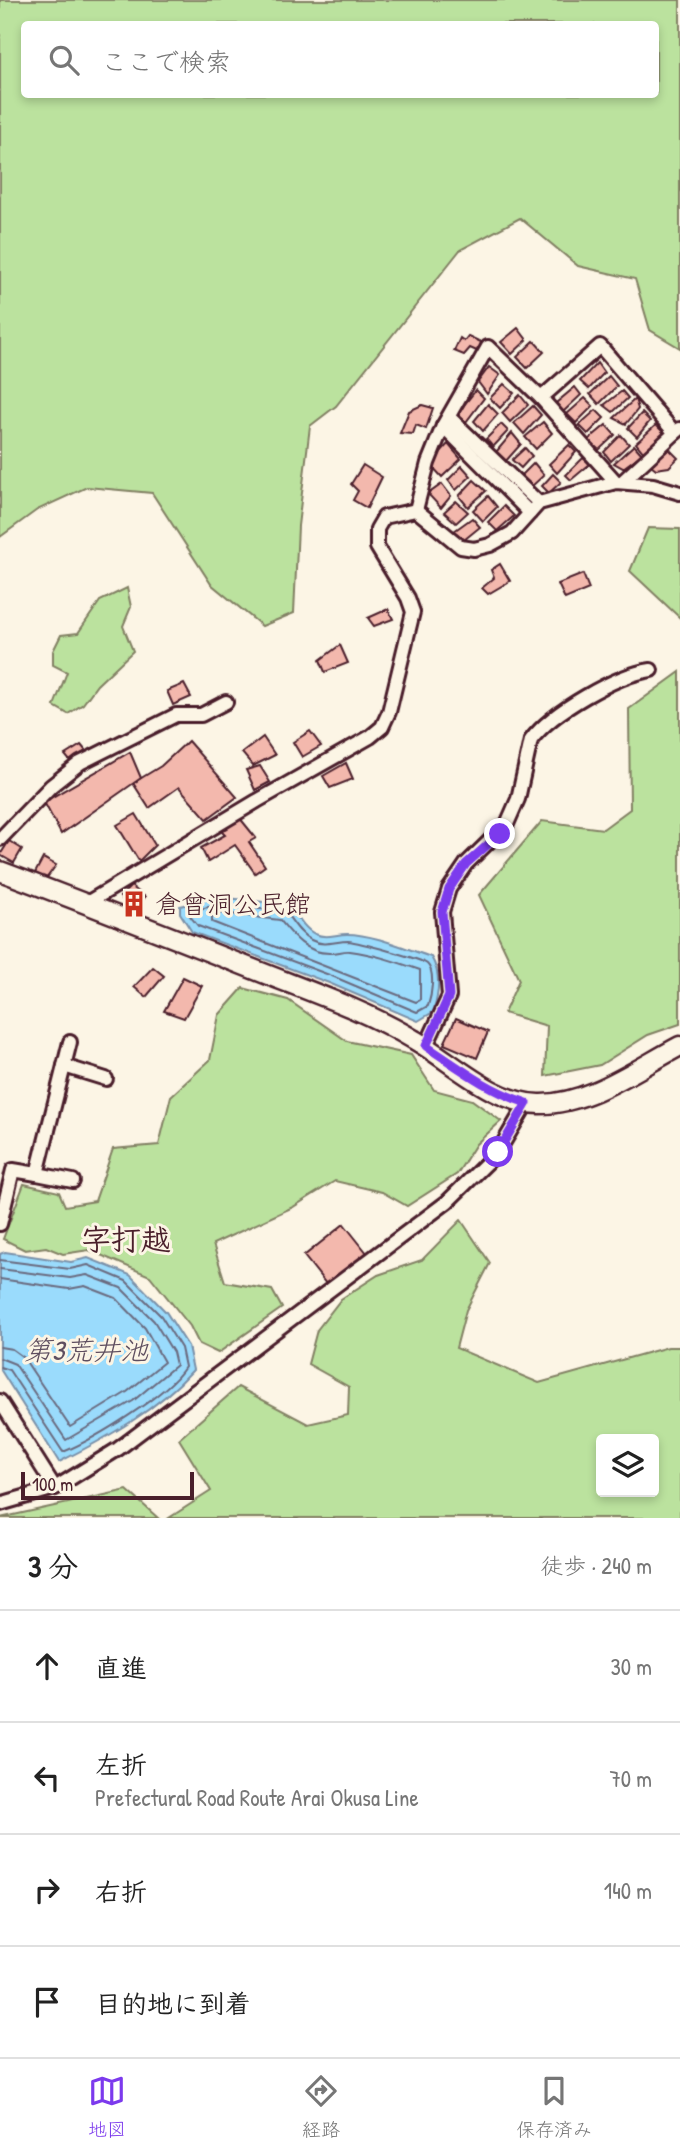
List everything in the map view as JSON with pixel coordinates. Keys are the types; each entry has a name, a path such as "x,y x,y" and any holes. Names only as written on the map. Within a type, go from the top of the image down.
{"main road":[{"path":"0,872 356,1008 426,1046 504,1096 527,1103 560,1103 580,1098 680,1046"}],"street":[{"path":"541,398 600,346 678,431 619,482"},
{"path":"416,510 428,463 446,421 488,347 541,398 619,482"},
{"path":"446,421 539,503"},
{"path":"446,421 530,513"},
{"path":"416,510 461,547 474,549 490,545 512,533 539,503 619,482 653,485 680,492"},
{"path":"86,903 257,800 370,737 382,726 413,612 408,598 377,547 375,538 384,517 416,510"},
{"path":"426,1046 449,996 442,912 449,889 466,864 507,824 518,799 531,740 570,708 617,680 651,670"},
{"path":"0,839 51,786 80,763 176,715 201,715 226,702"},
{"path":"37,1174 70,1042"},
{"path":"64,1066 106,1079"},
{"path":"0,1504 55,1488 118,1449 447,1202 498,1152 527,1103"},
{"path":"0,1224 13,1170 73,1181"},
{"path":"0,1401 55,1488"}],"green space":[{"path":"0,0 680,0 680,348 650,330 635,279 578,266 520,218 460,250 336,406 310,426 298,526 294,613 262,626 211,584 152,493 87,487 37,510 0,537"},
{"path":"648,528 680,529 680,618 630,571"},
{"path":"127,588 131,607 123,626 133,651 97,685 83,704 68,714 54,706 67,672 53,665 53,651 61,635 78,633 100,601"},
{"path":"680,672 680,1024 648,1035 600,1065 545,1076 547,1026 504,1013 519,980 479,895 542,821 603,829 630,809 629,709"},
{"path":"243,988 288,1000 347,1041 411,1055 434,1090 472,1100 501,1121 476,1144 457,1174 407,1206 382,1192 335,1181 293,1207 213,1244 225,1282 272,1290 282,1308 218,1353 199,1344 190,1326 150,1276 89,1250 63,1254 46,1247 25,1250 3,1239 24,1184 59,1192 65,1206 95,1201 113,1149 159,1145 171,1096 210,1060 219,1015"},
{"path":"461,1220 490,1263 466,1310 456,1348 539,1383 668,1347 680,1347 680,1518 169,1518 211,1491 179,1439 238,1387 308,1424 348,1415 349,1387 308,1364 317,1330 341,1299 378,1275 422,1260"},
{"path":"127,1490 158,1518 0,1518"}],"water":[{"path":"218,897 290,905 304,925 315,934 368,936 431,957 438,984 433,1012 418,1021 329,983 192,932 180,913 180,906"},
{"name":"第3荒井池","path":"5,1252 71,1262 88,1258 130,1275 166,1312 188,1346 193,1370 164,1398 130,1422 59,1462 0,1369 0,1254"}],"building":[{"path":"518,328 527,340 512,354 501,342"},
{"path":"468,336 481,342 479,352 470,348 464,355 454,351 460,338 464,341"},
{"path":"534,341 544,352 527,368 517,357"},
{"path":"597,363 604,373 589,389 580,381"},
{"path":"489,367 500,375 487,394 478,382"},
{"path":"609,376 617,386 599,404 590,394"},
{"path":"504,384 514,393 500,408 490,398"},
{"path":"575,387 581,395 563,412 556,403"},
{"path":"476,390 484,398 466,422 457,414"},
{"path":"622,391 628,398 613,412 604,405"},
{"path":"520,395 528,405 510,422 502,413"},
{"path":"585,398 593,406 576,423 567,414"},
{"path":"635,399 638,409 626,424 614,418"},
{"path":"488,404 498,414 483,431 474,421"},
{"path":"422,405 433,408 426,429 416,425 413,434 400,433 409,411"},
{"path":"533,406 541,415 524,434 514,423"},
{"path":"596,410 604,418 588,434 579,425"},
{"path":"642,413 650,421 637,437 628,428"},
{"path":"543,422 552,433 536,449 525,437"},
{"path":"501,424 508,431 493,447 486,439"},
{"path":"606,425 615,435 599,450 588,440"},
{"path":"656,425 664,433 644,453 636,443"},
{"path":"512,433 521,444 505,462 496,452"},
{"path":"621,435 629,444 611,461 604,452"},
{"path":"448,444 461,459 442,477 430,464"},
{"path":"569,445 576,452 557,473 549,464"},
{"path":"634,445 642,454 623,468 614,463"},
{"path":"525,448 532,456 521,468 512,460"},
{"path":"668,448 678,458 669,467 656,469 651,465"},
{"path":"583,458 590,464 571,480 566,475"},
{"path":"534,463 544,475 530,488 519,478"},
{"path":"363,465 382,477 367,508 353,500 358,491 351,484"},
{"path":"462,466 471,476 456,490 448,480"},
{"path":"553,474 561,482 549,493 542,486"},
{"path":"474,480 486,491 468,507 459,496"},
{"path":"442,484 451,496 441,508 428,494"},
{"path":"488,496 497,507 483,521 473,510"},
{"path":"456,501 468,512 456,523 444,512"},
{"path":"504,506 514,516 497,531 488,522"},
{"path":"472,518 480,527 464,540 454,531"},
{"path":"500,564 510,581 488,594 482,588 494,578 491,570"},
{"path":"583,574 589,589 565,599 558,584"},
{"path":"388,609 393,619 374,626 368,618"},
{"path":"340,645 348,663 325,672 320,660"},
{"path":"184,684 191,697 173,705 167,691"},
{"path":"310,731 321,746 302,757 293,742"},
{"path":"263,737 275,755 253,766 242,753"},
{"path":"188,741 237,797 207,819 179,787 149,808 133,783 161,766"},
{"path":"81,745 86,751 70,761 65,755"},
{"path":"130,752 141,778 61,834 44,802"},
{"path":"346,763 353,779 330,788 323,776"},
{"path":"260,766 270,782 255,790 246,770"},
{"path":"136,814 155,845 139,861 117,825"},
{"path":"239,817 256,838 249,842 265,866 255,873 235,845 208,862 201,848 225,835 219,829"},
{"path":"9,841 22,849 14,863 0,855"},
{"path":"43,858 56,865 46,879 35,873"},
{"name":"倉曾洞公民館","path":"131,886 145,897 135,910 120,897"},
{"path":"153,967 164,976 146,997 134,987"},
{"path":"183,977 202,986 184,1018 164,1011"},
{"path":"456,1018 488,1032 477,1058 444,1044"},
{"path":"344,1224 367,1253 327,1285 304,1256"}],"place":[{"name":"倉曾洞公民館","path":"134,904"}],"district":[{"name":"字打越","path":"126,1240"}],"route":[{"path":"498,1152 527,1103 504,1096 426,1046 449,996 442,912 449,889 466,864 500,834"}]}
